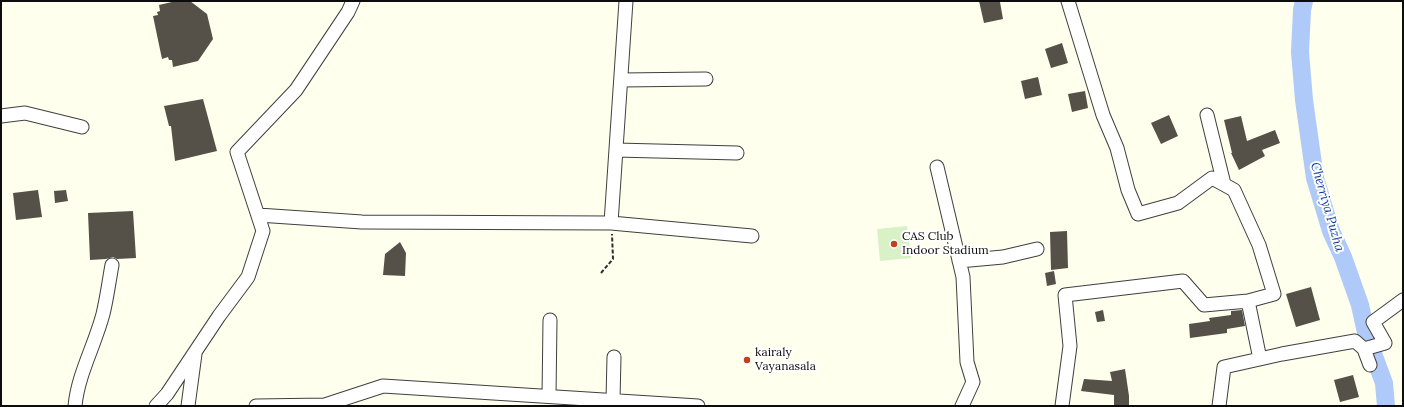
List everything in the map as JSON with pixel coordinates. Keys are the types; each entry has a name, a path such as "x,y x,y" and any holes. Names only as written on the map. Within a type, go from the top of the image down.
{"street":[{"path":"156,406 167,394 219,316 248,277 263,231 237,152 296,90 348,12 353,1"},
{"path":"611,223 626,1"},
{"path":"1062,406 1070,346 1065,296 1183,281 1204,305 1248,301 1274,294 1259,245 1234,190 1224,184 1212,178 1178,203 1138,214 1128,190 1117,148 1103,115 1068,1"},
{"path":"621,80 706,78"},
{"path":"1,116 25,113 82,127"},
{"path":"1207,115 1224,184"},
{"path":"616,150 737,153"},
{"path":"937,167 963,277 967,362 973,382 962,406"},
{"path":"258,215 362,222 611,223 752,236"},
{"path":"960,261 1003,257 1037,249"},
{"path":"75,406 79,380 103,314 112,265"},
{"path":"1364,349 1385,343 1373,322 1403,300"},
{"path":"1248,301 1260,359"},
{"path":"548,396 550,320"},
{"path":"1219,406 1224,367 1355,341 1364,349 1370,365"},
{"path":"188,406 195,352"},
{"path":"612,400 614,357"},
{"path":"256,406 325,406 383,386 612,400 661,405 698,406"}],"path":[{"path":"601,273 613,259 611,223"}],"green space":[{"name":"CAS Club Indoor Stadium","path":"907,226 911,258 880,261 877,229"}],"building":[{"path":"176,1 190,1 207,14 213,39 198,61 173,67 172,60 169,60 168,57 162,59 153,16 158,15 157,12 160,11 159,5"},
{"path":"979,1 1000,2 1003,19 984,23"},
{"path":"1062,43 1068,63 1051,68 1045,49"},
{"path":"1038,77 1042,95 1025,99 1021,81"},
{"path":"1085,91 1088,108 1072,112 1068,94"},
{"path":"203,99 217,151 175,161 171,126 169,126 164,106"},
{"path":"1169,115 1178,136 1161,144 1151,123"},
{"path":"1241,116 1247,141 1275,130 1280,143 1262,150 1265,156 1239,170 1231,153 1224,120"},
{"path":"38,190 42,217 16,220 13,193"},
{"path":"66,190 68,201 55,203 54,191"},
{"path":"133,211 136,258 117,259 113,257 90,260 88,213"},
{"path":"1067,231 1068,268 1051,270 1050,232"},
{"path":"400,242 406,253 405,276 383,275 385,254"},
{"path":"1054,271 1056,284 1047,286 1045,273"},
{"path":"1311,287 1320,320 1296,327 1286,294"},
{"path":"1103,310 1105,321 1097,322 1095,312"},
{"path":"1242,310 1245,326 1227,329 1227,333 1190,338 1189,324 1210,321 1209,318 1231,315 1231,311"},
{"path":"1125,369 1129,406 1114,406 1114,395 1081,391 1084,379 1112,381 1110,372"},
{"path":"1353,375 1359,397 1340,402 1334,380"}],"waterway":[{"name":"Cherriya Puzha","path":"1304,1 1302,10 1300,52 1304,100 1315,178 1331,231 1343,257 1360,305 1367,337 1384,383 1386,406"}],"place":[{"name":"CAS Club Indoor Stadium","path":"894,244"},
{"name":"kairaly Vayanasala","path":"747,360"}]}
